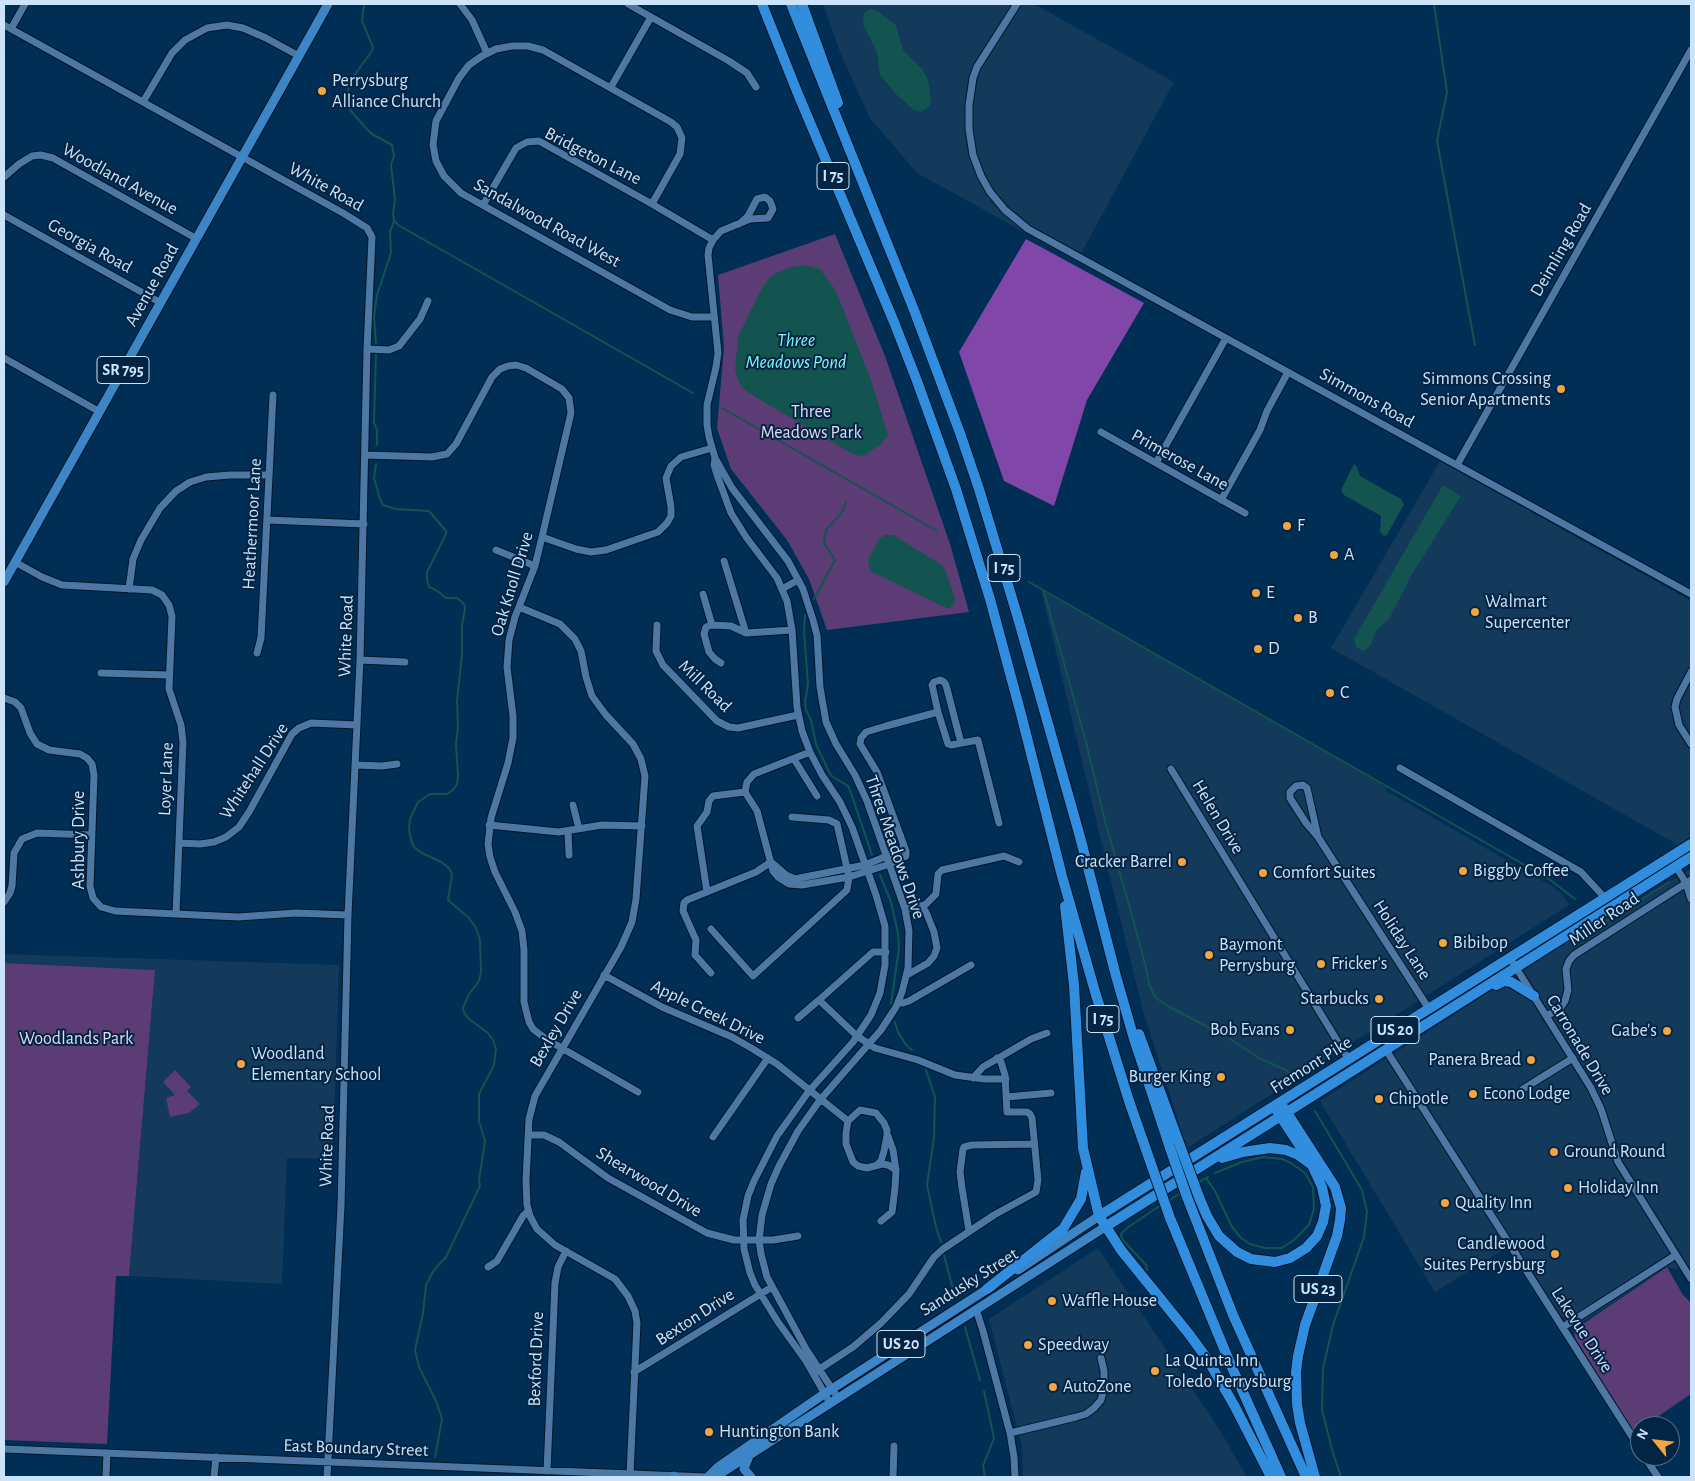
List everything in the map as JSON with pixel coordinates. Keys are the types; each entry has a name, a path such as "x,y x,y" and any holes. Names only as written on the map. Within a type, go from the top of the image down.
{"highway":[{"path":"755,4 788,80 798,94"},
{"name":"I 75","path":"762,4 918,381 956,489 994,616 1062,876 1113,1051 1170,1218 1230,1363 1281,1477"},
{"name":"I 75","path":"790,4 932,357 979,489 1018,618 1134,1039 1175,1145 1187,1197 1233,1315 1306,1477"},
{"path":"802,4 850,138 856,166"},
{"name":"Fremont Pike","path":"1099,1216 1429,1009 1620,902 1630,890 1673,862 1691,844"},
{"path":"1673,862 1691,850"},
{"name":"Fremont Pike","path":"1105,1227 1464,1000 1605,898 1673,862 1691,857"},
{"path":"1062,876 1074,985 1081,1125 1086,1164 1099,1216 1121,1250 1208,1360 1234,1405 1271,1477"},
{"path":"1464,1000 1477,997 1504,981 1511,982 1534,996"},
{"path":"1175,1145 1212,1226 1230,1248 1244,1256 1259,1261 1283,1260 1306,1248 1317,1236 1324,1222 1325,1198 1312,1165 1277,1105 1268,1117 1239,1136 1226,1151"},
{"name":"US 23","path":"1284,1115 1335,1187 1340,1208 1337,1236 1306,1325 1296,1372 1297,1404 1300,1423 1315,1477"},
{"path":"1214,1159 1270,1148 1292,1153 1312,1165"},
{"path":"987,1289 1064,1229 1081,1199 1086,1164"}],"main road":[{"name":"Avenue Road","path":"4,582 328,4"},
{"name":"Sandusky Street","path":"708,1477 718,1467 828,1391 1099,1216"},
{"name":"Sandusky Street","path":"708,1477 723,1472 749,1456 1105,1227"},
{"path":"976,1309 979,1302 985,1297 1037,1264 1048,1250"},
{"path":"749,1456 744,1469 751,1477"}],"street":[{"path":"11,29 25,4"},
{"path":"460,4 472,20 487,53 512,46 536,48 554,55 671,122 681,134 683,142 680,154 652,204"},
{"path":"628,4 735,65 747,73 756,87"},
{"name":"Simmons Road","path":"1017,4 976,66 969,105 969,129 973,155 990,192 1005,210 1028,228 1691,594"},
{"path":"611,88 651,17"},
{"name":"White Road","path":"4,24 355,220 370,231 372,245 367,349 360,660 348,915 340,1214 327,1477"},
{"path":"143,102 172,53 185,40 207,28 227,25 243,28 299,56"},
{"name":"Deimling Road","path":"1457,465 1691,50"},
{"name":"Sandalwood Road West","path":"487,53 475,60 464,71 447,99 434,129 433,145 436,161 444,176 455,188 670,310 692,317 714,316"},
{"name":"Bridgeton Lane","path":"483,204 516,148 526,142 535,141 543,143 713,240"},
{"name":"Woodland Avenue","path":"4,177 32,156 53,158 197,239"},
{"path":"713,240 721,231 752,219 768,218 773,209 770,201 765,197 757,199 748,216 739,224"},
{"name":"Georgia Road","path":"4,215 160,303"},
{"name":"Three Meadows Drive","path":"713,240 708,254 718,341 717,363 709,394 706,418 712,448 715,458 732,488 780,550 803,589 815,628 821,702 826,722 860,786 887,856 905,909 910,944 907,975 898,1003 886,1024 820,1100 798,1131 779,1166 765,1203 760,1230 759,1240 764,1265 772,1287 816,1371 834,1400"},
{"path":"367,349 389,350 398,346 420,319 428,301"},
{"path":"1156,463 1226,338"},
{"path":"4,358 100,412"},
{"name":"Oak Knoll Drive","path":"365,455 432,458 447,454 456,444 494,374 508,366 516,365 526,368 562,389 569,398 571,409 542,537 512,628 508,652 508,680 513,716 513,738 489,826 488,844 492,865 522,931 524,1002 527,1018 539,1034 638,1092"},
{"path":"1221,500 1260,430 1267,411 1288,372"},
{"name":"Heathermoor Lane","path":"257,653 262,638 273,395"},
{"name":"Primerose Lane","path":"1101,432 1245,513"},
{"path":"542,537 584,551 599,552 658,532 671,516 666,478 670,466 681,457 712,448"},
{"name":"Three Meadows Drive","path":"715,458 714,465 717,475 732,513 782,589 790,612 798,715 810,752 848,816 881,910 885,932 886,952 883,981 871,1015 857,1036 809,1091 777,1136 754,1181 745,1208 743,1240 750,1273 760,1294 778,1322 816,1371"},
{"path":"129,589 133,559 141,540 160,508 176,490 190,482 206,477 269,475"},
{"path":"267,520 364,524"},
{"path":"496,550 534,566"},
{"path":"724,561 746,633"},
{"name":"Loyer Lane","path":"15,562 42,577 62,585 155,591 165,598 169,605 172,616 169,689 181,725 184,742 176,914"},
{"path":"782,589 798,580"},
{"path":"702,594 712,625"},
{"name":"Bexley Drive","path":"519,607 560,624 570,632 578,643 592,696 606,715 633,744 641,760 645,784 633,916 621,947 535,1096 529,1119 526,1197 528,1211 533,1223 542,1235 615,1280 628,1296 635,1311 637,1319 630,1474"},
{"name":"Mill Road","path":"658,625 656,651 663,665 717,721 729,727 738,728 798,715"},
{"path":"721,663 709,652 704,634 706,627 712,625 731,626 746,633 792,630"},
{"path":"360,660 405,662"},
{"path":"1691,672 1675,706 1679,724 1691,744"},
{"path":"101,673 169,675"},
{"path":"961,743 946,685 940,680 934,682 932,685 938,712 948,744 951,745 978,740 999,823"},
{"name":"Ashbury Drive","path":"4,698 15,702 21,708 30,733 37,744 49,750 80,754 92,764 94,776 90,890 93,898 105,909 238,917 296,913 348,915"},
{"path":"771,862 786,875 795,879 847,869 890,864 906,856 906,851 877,772 860,744 861,738 866,732 938,712"},
{"name":"Whitehall Drive","path":"179,843 200,844 214,842 226,837 239,827 292,734 299,728 312,723 357,725"},
{"path":"810,752 754,774 747,782 745,792 757,811 773,871 778,878 790,884 802,885 849,878 901,850 904,846"},
{"path":"794,759 817,796"},
{"path":"355,766 397,764"},
{"path":"1400,768 1581,872 1605,898"},
{"name":"Helen Drive","path":"1172,769 1349,1060"},
{"name":"Holiday Lane","path":"1318,837 1307,788 1296,786 1290,792 1290,798 1318,837 1429,1009"},
{"path":"707,892 697,826 707,812 710,798 745,792"},
{"path":"574,805 579,829"},
{"path":"711,930 753,976 847,890 849,878 837,824 829,820 792,817"},
{"path":"489,826 568,831 615,824 642,826"},
{"path":"568,831 569,855"},
{"path":"4,902 12,886 14,852 22,839 37,833 92,835"},
{"path":"905,909 925,905 936,894 938,874 942,870 1004,856 1018,862"},
{"path":"711,973 695,955 696,940 682,908 687,900 756,872 771,862"},
{"path":"1673,862 1690,884 1691,899"},
{"name":"Miller Road","path":"1546,1016 1561,1007 1566,1001 1568,990 1566,969 1574,955 1690,884"},
{"path":"907,975 928,963 934,956 937,948 934,932 926,912 921,906"},
{"path":"798,1018 873,952 886,952"},
{"name":"Carronade Drive","path":"1513,963 1597,1098 1618,1162 1691,1279"},
{"path":"898,1003 903,1004 971,964"},
{"name":"Apple Creek Drive","path":"604,975 662,1007 732,1037 768,1058 848,1121"},
{"path":"819,1000 857,1036 878,1050 918,1060 955,1075 1006,1080"},
{"path":"973,1078 978,1070 997,1058 1030,1039 1047,1033"},
{"name":"Lakevue Drive","path":"1386,1050 1630,1433"},
{"path":"713,1137 768,1058"},
{"path":"816,1371 853,1347 881,1323 909,1294 934,1257 969,1231 1036,1192 1038,1180 1030,1114 1027,1112 1007,1112 1006,1080 1003,1067 997,1058"},
{"path":"1523,1089 1573,1058"},
{"path":"1007,1097 1051,1093"},
{"path":"881,1222 892,1212 896,1170 893,1150 881,1118 871,1111 860,1110 848,1121 846,1144 853,1162 858,1166 867,1168 877,1164 888,1165 896,1170"},
{"name":"Shearwood Drive","path":"528,1135 544,1135 559,1142 595,1169 698,1229 718,1237 759,1240 798,1236"},
{"path":"877,1164 884,1152 888,1136"},
{"path":"969,1231 962,1188 962,1149 972,1145 1034,1144"},
{"path":"488,1267 496,1261 523,1216 528,1211"},
{"name":"Bexford Drive","path":"547,1471 555,1283 558,1267 566,1251"},
{"path":"1563,1327 1676,1255"},
{"name":"Bexton Drive","path":"634,1372 686,1342 772,1287"},
{"path":"976,1309 1010,1433 1015,1477"},
{"path":"1010,1433 1076,1417 1086,1414 1094,1408 1101,1400 1104,1388 1104,1371 1101,1358"},
{"path":"893,1477 894,1446"},
{"name":"East Boundary Street","path":"4,1449 708,1477"},
{"path":"106,1477 107,1453"},
{"path":"214,1477 216,1457"},
{"path":"1651,1466 1658,1477"}],"shaded area":[{"path":"823,4 1034,4 1174,82 1077,261 917,173 870,118 841,55"},
{"path":"1026,239 1144,303 1087,400 1054,506 1004,481 959,352"},
{"path":"1440,461 1691,601 1691,836 1678,845 1331,648"},
{"path":"1041,590 1323,750 1387,788 1385,790 1555,888 1562,894 1569,905 1187,1148 1143,1011"},
{"path":"1691,869 1691,1272 1666,1267 1576,1327 1562,1317 1514,1243 1435,1292 1320,1101 1586,930"},
{"name":"Woodland Elementary School","path":"4,954 339,965 333,1159 287,1158 282,1284 129,1276 155,970 4,963"},
{"path":"1098,1248 1221,1432 1247,1477 1023,1477 1022,1447 989,1319"}],"green space":[{"name":"Three Meadows Park","path":"835,234 885,356 950,544 969,612 827,630 809,579 787,540 731,469 717,428 724,347 718,275"},
{"name":"Woodlands Park","path":"4,963 155,970 129,1276 116,1276 107,1444 4,1440"},
{"path":"175,1070 191,1087 187,1091 200,1104 189,1113 170,1117 166,1098 175,1095 163,1082"},
{"path":"1667,1267 1683,1295 1691,1303 1691,1394 1659,1416 1630,1416 1630,1426 1575,1338 1574,1330"}],"water":[{"path":"870,9 876,10 896,25 903,50 922,69 928,80 931,100 930,106 925,110 920,112 914,110 897,95 880,75 877,52 863,25 864,14"},
{"name":"Three Meadows Pond","path":"804,265 820,269 836,291 871,380 888,435 881,444 865,455 859,456 851,453 757,398 745,390 737,377 735,370 738,337 761,290 768,279 774,274 792,267"},
{"path":"1354,464 1360,476 1401,499 1404,504 1387,535 1384,536 1380,532 1381,516 1344,495 1341,490"},
{"path":"1443,485 1461,496 1411,576 1389,619 1377,629 1370,646 1364,651 1356,647 1354,639"},
{"path":"885,535 893,535 942,565 955,598 954,605 946,608 870,571 868,560 879,539"}],"waterway":[{"path":"364,4 362,21 373,47 350,81 347,96 348,104 351,111 372,134 392,145 394,156 391,165 395,199 393,214 394,220 398,225 693,393"},
{"path":"1434,4 1447,92 1437,141 1475,345"},
{"path":"376,344 374,316 377,295 391,253 390,232 394,221"},
{"path":"376,353 374,423 377,430 377,445"},
{"path":"722,408 937,531"},
{"path":"376,464 374,478 383,505 395,509 429,511 446,531 427,572 427,580 429,587 446,598 457,598 464,604 462,654 457,701 457,784 447,794 430,794 418,802 410,819 409,829 414,847 449,868 452,874 448,900 469,918 476,928 480,940 481,972 479,981 469,994 463,1008 464,1013 469,1019 488,1033 496,1049 494,1065 479,1094 479,1121 485,1141 479,1180 480,1186 446,1257 434,1270 426,1285 423,1313 415,1350 419,1367 436,1401 442,1419 435,1457"},
{"path":"814,599 835,560 824,543 826,530 842,512 846,502"},
{"path":"1029,582 1549,879 1575,899"},
{"path":"1044,592 1086,742 1105,821 1149,984 1155,997 1166,1005 1219,1033"},
{"path":"805,615 804,631 808,684 805,702 806,710 811,720 816,744 829,772 848,786 872,855"},
{"path":"880,875 891,902 898,933 899,948 891,1004"},
{"path":"1594,929 1669,882"},
{"path":"895,1022 898,1032 906,1045 912,1050"},
{"path":"1230,1039 1261,1059 1286,1070 1293,1078"},
{"path":"926,1070 935,1097 934,1137 927,1185 941,1242"},
{"path":"1315,1111 1362,1190 1367,1212 1364,1237 1333,1325 1323,1368 1322,1410 1341,1477"},
{"path":"1206,1178 1215,1191 1232,1227 1241,1238 1250,1244 1265,1248 1282,1248 1294,1240 1309,1225 1314,1209 1313,1187 1305,1173 1291,1163 1282,1159 1263,1157 1242,1162 1215,1173"},
{"path":"1197,1183 1208,1177"},
{"path":"1167,1202 1182,1192"},
{"path":"1147,1270 1146,1265 1122,1239 1121,1234 1161,1205"},
{"path":"944,1255 954,1293"},
{"path":"965,1327 980,1380"},
{"path":"984,1391 994,1438 983,1466 985,1477"}],"place":[{"name":"Perrysburg Alliance Church","path":"322,91"},
{"name":"Simmons Crossing Senior Apartments","path":"1561,389"},
{"name":"F","path":"1287,526"},
{"name":"A","path":"1334,555"},
{"name":"E","path":"1256,593"},
{"name":"Walmart Supercenter","path":"1475,612"},
{"name":"B","path":"1298,618"},
{"name":"D","path":"1258,649"},
{"name":"C","path":"1330,693"},
{"name":"Cracker Barrel","path":"1182,862"},
{"name":"Biggby Coffee","path":"1463,871"},
{"name":"Comfort Suites","path":"1263,873"},
{"name":"Bibibop","path":"1443,943"},
{"name":"Baymont Perrysburg","path":"1209,955"},
{"name":"Fricker's","path":"1321,964"},
{"name":"Starbucks","path":"1379,999"},
{"name":"Bob Evans","path":"1290,1030"},
{"name":"Gabe's","path":"1667,1031"},
{"name":"Panera Bread","path":"1531,1060"},
{"name":"Woodland Elementary School","path":"241,1064"},
{"name":"Burger King","path":"1221,1077"},
{"name":"Econo Lodge","path":"1473,1094"},
{"name":"Chipotle","path":"1379,1099"},
{"name":"Ground Round","path":"1554,1152"},
{"name":"Holiday Inn","path":"1568,1188"},
{"name":"Quality Inn","path":"1445,1203"},
{"name":"Candlewood Suites Perrysburg","path":"1555,1254"},
{"name":"Waffle House","path":"1052,1301"},
{"name":"Speedway","path":"1028,1345"},
{"name":"La Quinta Inn Toledo Perrysburg","path":"1155,1371"},
{"name":"AutoZone","path":"1053,1387"},
{"name":"Huntington Bank","path":"709,1432"}]}
